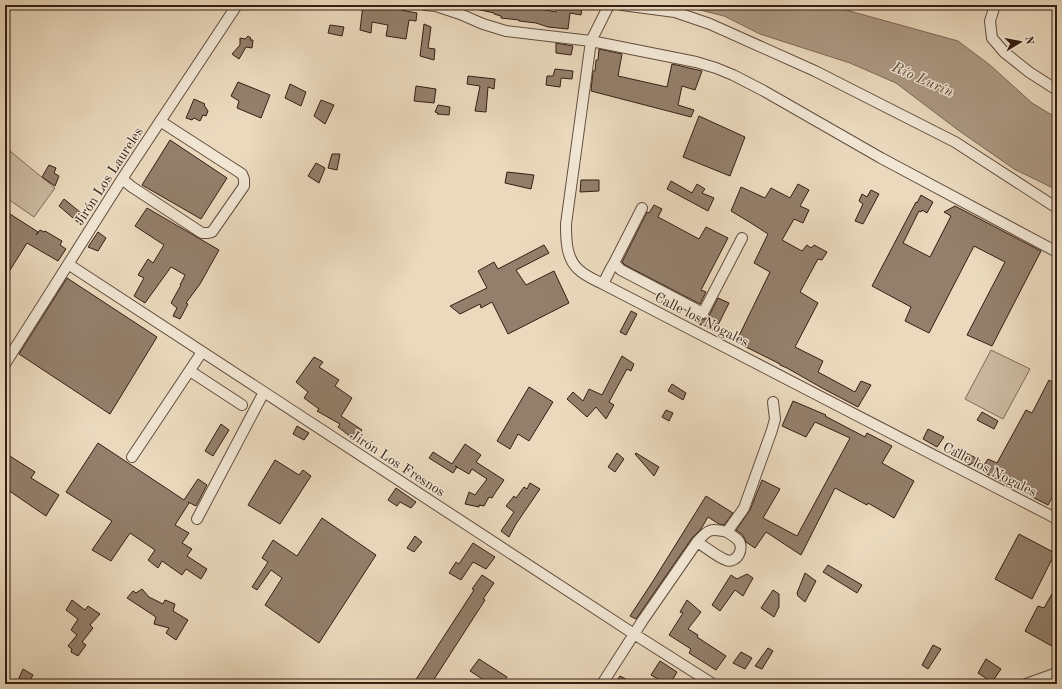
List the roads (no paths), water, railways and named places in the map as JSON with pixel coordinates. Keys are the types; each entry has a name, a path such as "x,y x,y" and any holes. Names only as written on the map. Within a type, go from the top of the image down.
{"street":[{"name":"Jirón Los Laureles","path":"5,364 122,179 237,5"},
{"path":"425,5 436,6 506,31 591,41 696,62 716,68 764,90 881,158 1057,252"},
{"name":"Calle los Nogales","path":"609,5 591,41 566,224 566,244 570,257 577,269 603,284 1057,519"},
{"path":"622,5 674,12 710,24 815,71 955,142 1057,208"},
{"path":"995,5 990,21 992,38 1004,52 1029,72 1057,90"},
{"path":"122,179 202,233 212,232 244,186 242,174 160,121"},
{"path":"603,284 642,208"},
{"path":"614,263 621,270 704,313 742,238"},
{"name":"Jirón Los Fresnos","path":"68,264 634,634 713,684"},
{"path":"132,457 202,352"},
{"path":"190,371 242,404"},
{"path":"198,519 264,392"},
{"path":"727,532 744,508 772,430 775,418 773,402"},
{"path":"602,684 634,634 697,542 707,531 716,529 727,532 738,540 741,546 740,553 732,561 726,560 697,542"},
{"path":"1026,684 1057,673"}],"water":[{"name":"Río Lurín","path":"680,5 828,5 958,41 990,65 1032,103 1057,118 1057,190 1014,169 958,130 896,83 850,63 760,34 724,16"}]}
